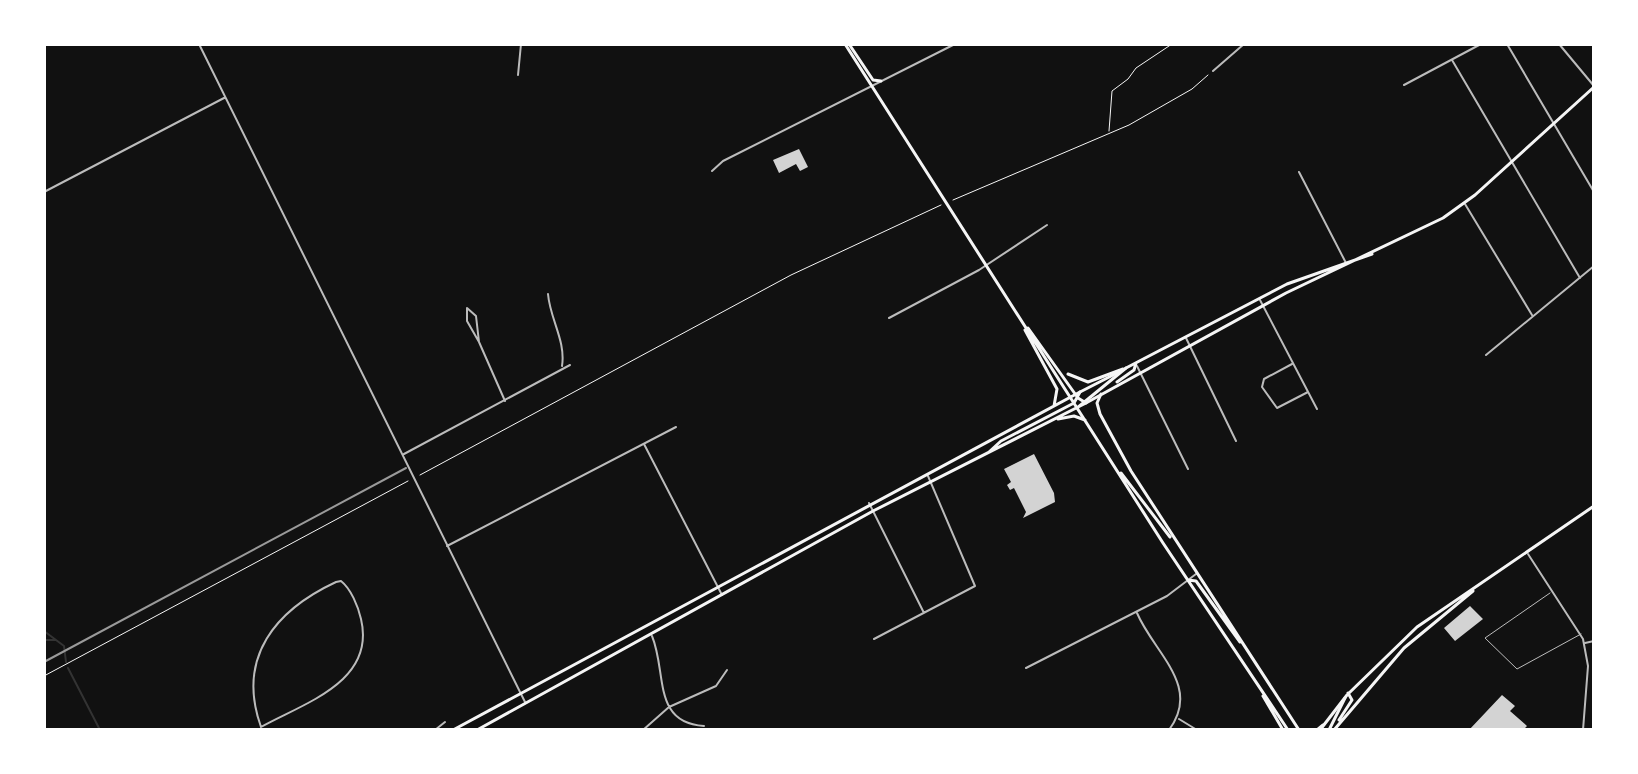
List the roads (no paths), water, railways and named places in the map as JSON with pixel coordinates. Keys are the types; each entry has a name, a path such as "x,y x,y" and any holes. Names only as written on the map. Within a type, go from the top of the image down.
{"main road":[{"path":"847,44 873,80 881,81"},
{"path":"847,44 1021,319 1057,389 1053,406"},
{"path":"1068,374 1088,382 1126,368 1297,279 1375,254 1430,226 1465,203 1594,86"},
{"path":"453,730 1053,406 1101,394 1189,344 1346,263"},
{"path":"1021,319 1041,343 1078,400 1085,420 1286,730"},
{"path":"1111,388 1134,370 1136,363"},
{"path":"986,455 1001,441 1078,400 1126,368"},
{"path":"477,730 873,511 1054,420 1126,368"},
{"path":"1101,394 1097,403 1100,414 1131,471 1299,728"},
{"path":"1054,420 1074,416 1085,420"},
{"path":"1109,457 1175,540"},
{"path":"1319,730 1348,693 1417,627 1594,506"},
{"path":"1333,729 1421,632 1492,577"},
{"path":"1188,580 1196,581 1249,653"},
{"path":"606,650 610,658"},
{"path":"1348,693 1364,692"},
{"path":"1333,729 1352,700 1348,693"},
{"path":"1333,729 1345,698"}],"street":[{"path":"199,44 526,704"},
{"path":"518,75 521,44"},
{"path":"712,171 719,163 955,44"},
{"path":"1213,71 1244,44"},
{"path":"1404,85 1481,44"},
{"path":"1507,44 1594,192"},
{"path":"1559,44 1594,86"},
{"path":"1452,60 1580,278"},
{"path":"44,192 226,97"},
{"path":"1299,172 1346,263"},
{"path":"1465,203 1533,316"},
{"path":"889,318 986,266 1047,225"},
{"path":"1486,355 1594,266"},
{"path":"1297,279 1301,286"},
{"path":"548,294 550,313 563,352 562,367"},
{"path":"1259,298 1317,409"},
{"path":"479,342 476,316 467,308 467,321 505,401"},
{"path":"1185,336 1236,441"},
{"path":"1136,363 1188,469"},
{"path":"1293,363 1264,379 1262,387 1277,408 1308,392"},
{"path":"403,455 570,365"},
{"path":"447,546 676,427"},
{"path":"644,443 722,595"},
{"path":"874,639 971,591 975,585 927,473"},
{"path":"869,503 924,614"},
{"path":"1528,554 1585,643 1588,666 1583,730"},
{"path":"1026,668 1136,612 1197,574"},
{"path":"341,581 356,604 363,629 354,668 333,689 262,728 254,700 254,678 266,639 293,606 341,581"},
{"path":"1136,612 1180,685 1182,703 1169,730"},
{"path":"1417,627 1421,632"},
{"path":"652,634 669,707 676,719 687,725 704,726"},
{"path":"1585,643 1594,641"},
{"path":"643,730 669,707 716,686 727,670"},
{"path":"1177,718 1197,730"},
{"path":"435,730 445,722"}],"lane":[{"path":"1553,590 1485,638 1517,669 1581,634"}],"waterway":[{"path":"44,631 56,640"},
{"path":"44,640 56,640 64,646 66,662"},
{"path":"68,668 100,730"}],"railway":[{"path":"44,662 406,468"}]}
